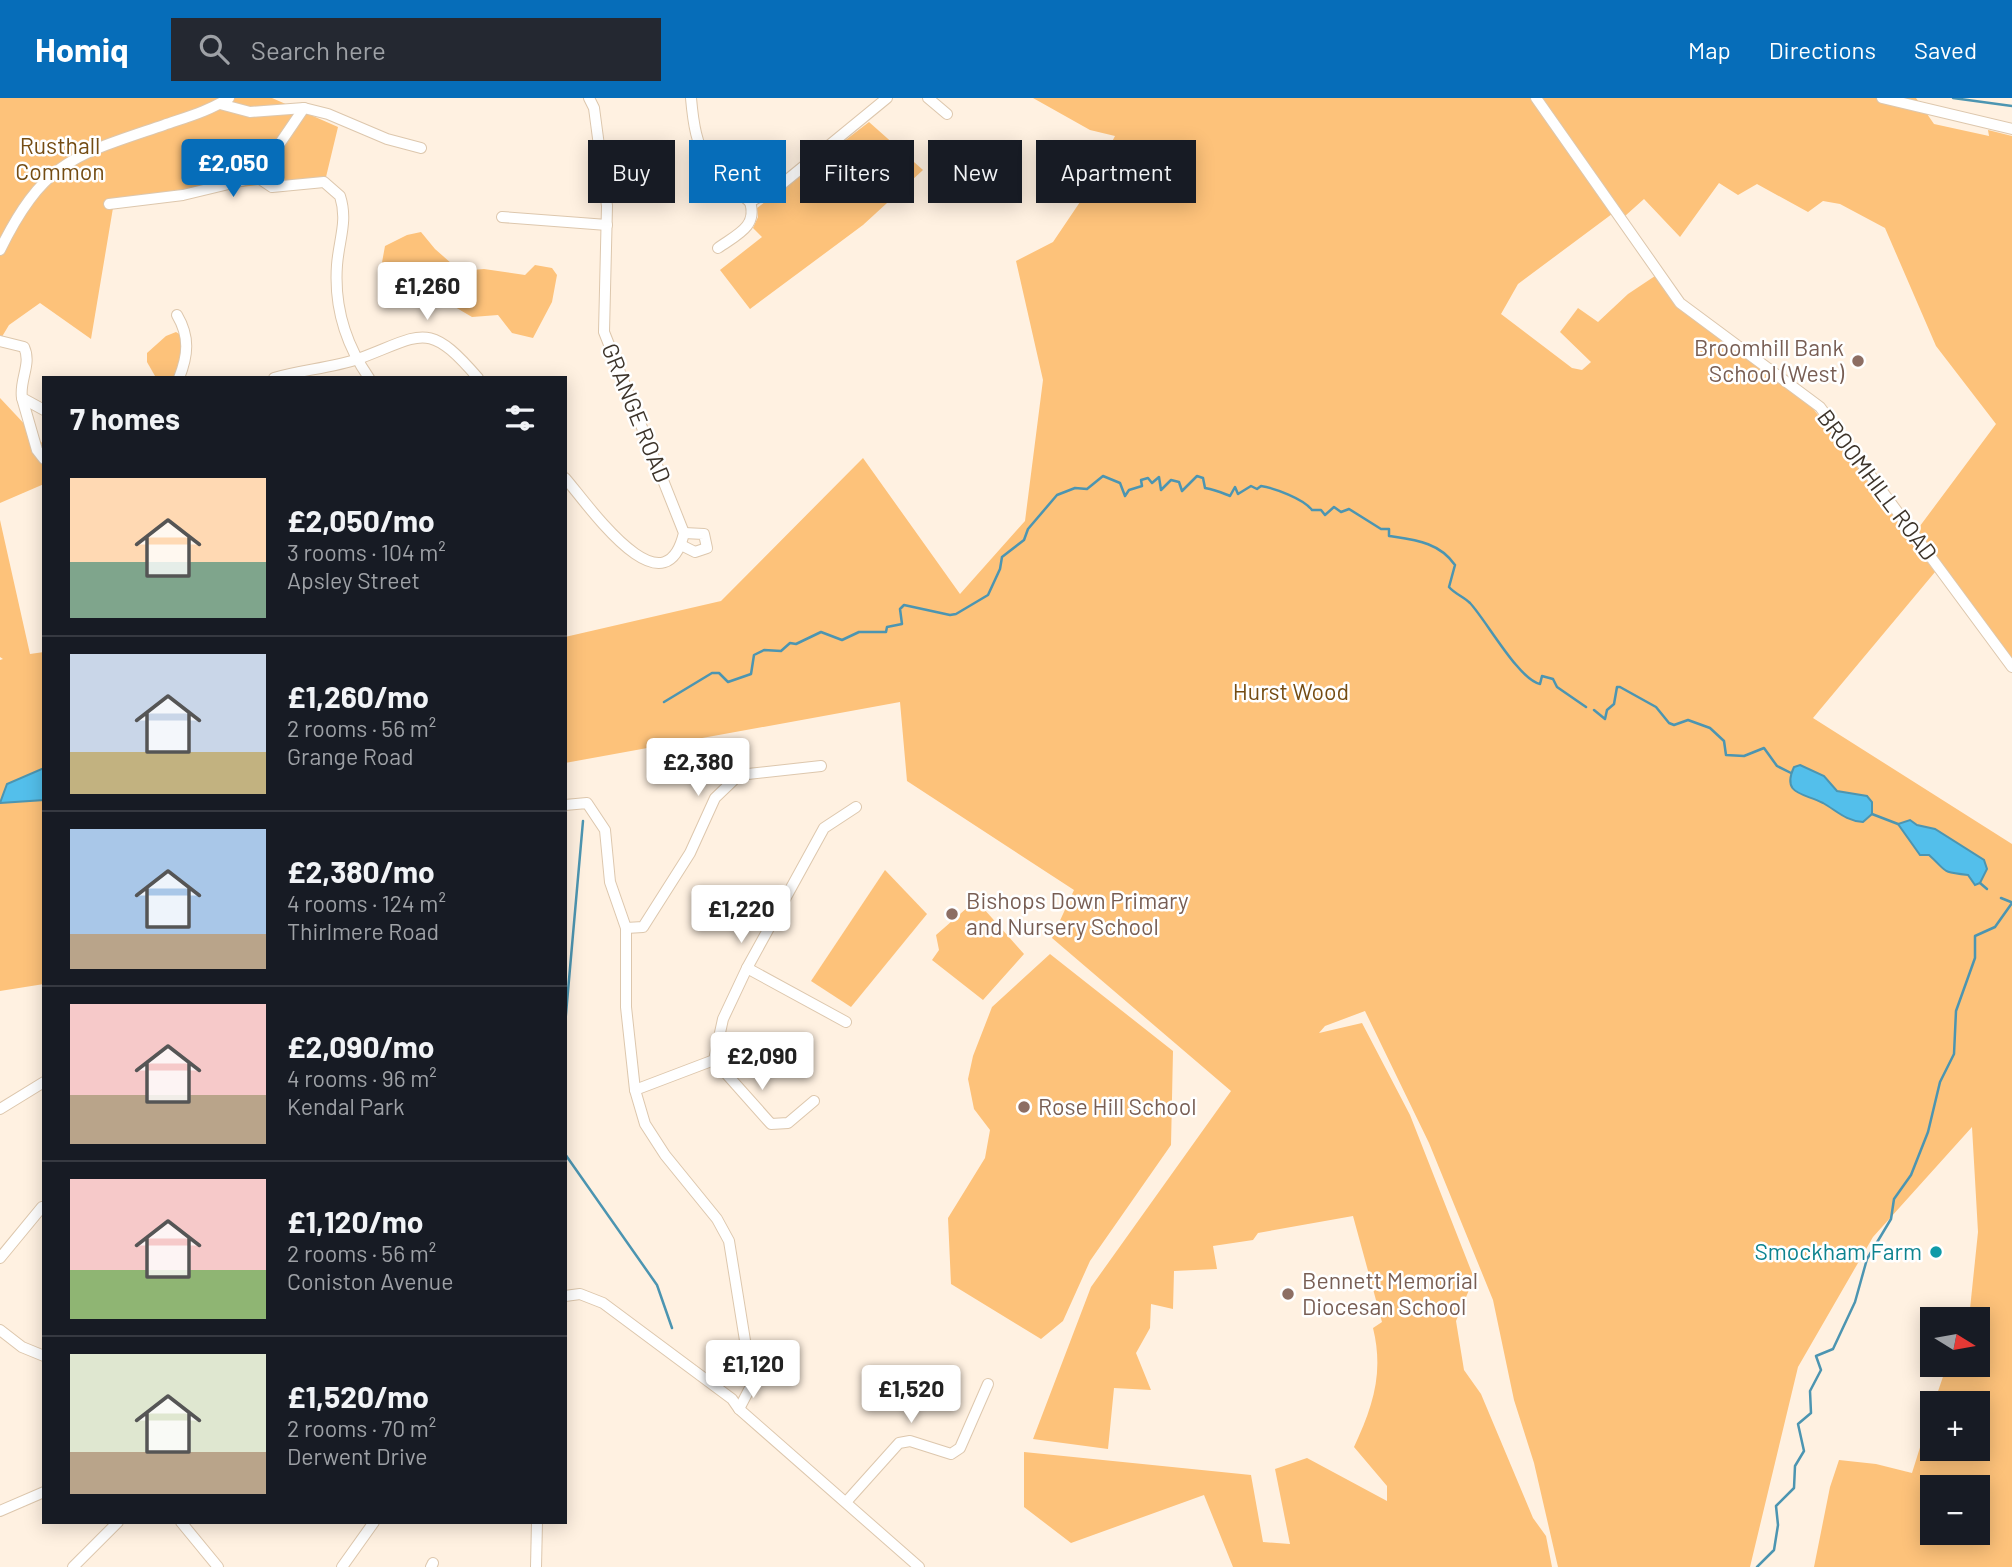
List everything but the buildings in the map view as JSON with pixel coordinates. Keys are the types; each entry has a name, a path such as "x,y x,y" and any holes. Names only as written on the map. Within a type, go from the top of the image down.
{"street":[{"name":"GRANGE ROAD","path":"589,98 594,108 607,206 604,332 684,533"},
{"path":"691,98 697,140"},
{"path":"786,181 887,98"},
{"path":"928,98 947,114"},
{"name":"BROOMHILL ROAD","path":"1536,98 1680,303 1820,407 2012,667"},
{"path":"1882,98 2012,129"},
{"path":"0,250 30,198 77,156 99,145 224,101 250,112 304,107 328,114 387,139 421,148"},
{"path":"109,204 183,195 257,177 304,107"},
{"path":"257,177 272,187 324,182 340,195 345,224 337,265 339,314 351,361 367,376"},
{"path":"718,248 749,226 753,212 750,203"},
{"path":"502,217 607,225"},
{"path":"177,315 186,333 188,349 180,376"},
{"path":"283,376 351,361 403,339 438,340 453,349 476,376"},
{"path":"0,341 18,343 28,355 22,398 37,450 42,456"},
{"path":"22,398 42,409"},
{"path":"567,480 627,549 643,561 655,563 673,557 681,545 684,533 704,534 706,548 695,552 681,545"},
{"path":"626,928 643,927 690,853 715,798 739,775 821,766"},
{"path":"567,805 587,803 605,830 610,882 626,928 626,1007 635,1090 645,1124 665,1155 717,1219 729,1241 752,1384 752,1390 739,1409"},
{"path":"714,1060 723,1019 747,968 824,828 856,807"},
{"path":"747,968 846,1022"},
{"path":"635,1090 714,1060"},
{"path":"714,1060 771,1124 788,1123 814,1101"},
{"path":"0,1109 42,1083"},
{"path":"0,1258 41,1207"},
{"path":"567,1296 586,1295 619,1313 732,1399 739,1409 847,1501 919,1567"},
{"path":"0,1330 22,1347 42,1355"},
{"path":"847,1501 898,1443 910,1441 951,1454 960,1448 988,1384"},
{"path":"0,1511 42,1493"},
{"path":"73,1567 116,1524"},
{"path":"183,1524 218,1567"},
{"path":"342,1567 373,1524"},
{"path":"536,1567 537,1524"}],"green space":[{"name":"Rusthall Common","path":"0,98 272,98 338,127 326,177 114,202 91,339 40,303 9,325 0,340"},
{"name":"Hurst Wood","path":"1033,98 1530,98 1612,214 1518,284 1501,314 1572,368 1582,370 1591,362 1560,332 1578,308 1598,322 1628,294 1655,276 1746,358 1812,407 1935,572 1813,718 2012,844 2012,1567 1814,1567 1830,1487 1839,1460 1876,1464 1912,1473 1920,1447 1920,1461 1990,1461 1990,1391 1938,1391 1943,1377 1990,1377 1990,1307 1970,1307 1978,1232 1972,1127 1873,1237 1798,1367 1750,1567 1558,1567 1534,1463 1514,1400 1493,1300 1429,1143 1365,1011 1325,1026 1319,1033 1362,1023 1410,1115 1474,1278 1456,1321 1464,1370 1481,1394 1533,1518 1546,1536 1552,1567 1233,1567 1204,1495 1071,1543 1024,1507 1024,1452 1251,1475 1263,1542 1290,1544 1275,1469 1307,1458 1387,1501 1387,1486 1354,1447 1375,1389 1377,1360 1373,1328 1382,1322 1353,1216 1258,1233 1253,1240 1213,1246 1217,1269 1174,1271 1173,1309 1151,1304 1150,1328 1136,1353 1151,1390 1114,1388 1108,1449 1033,1439 1091,1287 1231,1091 1052,938 1074,890 907,781 900,702 567,763 567,637 721,601 863,458 960,594 1025,521 1043,380 1016,261 1053,242 1079,203 1196,203 1196,140 1113,140 1115,136 1090,130"},
{"path":"1542,98 1916,98 1934,124 1989,136 1988,130 2012,136 2012,660 1917,530 1996,424 1936,346 1885,228 1840,204 1823,201 1808,212 1757,184 1738,195 1719,183 1680,237 1644,199 1625,216"},
{"path":"869,122 889,140 846,140"},
{"path":"914,162 923,170 914,178"},
{"path":"800,175 800,203 887,203 863,225 750,309 720,270 762,237 753,228 758,217 757,208 764,203 786,203 786,186"},
{"path":"421,232 435,249 460,271 484,269 525,275 535,265 552,268 557,275 552,302 533,338 512,333 498,315 472,317 455,307 419,305 387,291 381,268 385,246 407,235"},
{"path":"176,332 184,337 178,376 155,376 147,362 147,353 166,336"},
{"path":"0,398 42,443 42,485 0,503"},
{"path":"0,520 30,654 42,652 42,984 0,991 0,660 3,659 0,657"},
{"path":"885,870 927,914 851,1007 811,981"},
{"path":"976,900 1024,954 983,1000 932,960 939,950 936,935"},
{"name":"Rose Hill School","path":"1050,954 1173,1051 1171,1145 1090,1261 1063,1321 1041,1339 951,1284 948,1218 985,1158 990,1130 974,1109 968,1079 973,1056 992,1007"}],"water":[{"path":"1800,765 1824,776 1837,791 1867,796 1872,802 1872,814 1863,822 1852,820 1823,803 1796,792 1790,783 1791,776 1794,767"},
{"path":"42,769 42,800 0,803 7,784"},
{"path":"1910,820 1917,825 1935,829 1984,860 1987,869 1980,883 1975,885 1968,875 1948,872 1929,855 1920,855 1898,824"}],"waterway":[{"path":"1953,98 2012,106"},
{"path":"664,702 712,673 719,673 728,682 751,674 754,655 764,650 781,651 790,643 796,644 821,632 842,640 859,632 886,632 887,627 902,624 900,609 904,605 956,614 988,595 1000,569 1002,557 1024,540 1028,529 1057,495 1075,488 1087,489 1103,476 1120,483 1125,496 1129,490 1142,486 1141,480 1148,478 1152,483 1159,477 1161,490 1171,480 1179,482 1182,491 1197,476 1203,478 1205,488 1230,496 1235,487 1238,494 1251,486 1257,489 1261,486 1288,495 1312,510 1321,510 1325,515 1334,507 1341,512 1349,509 1381,529 1389,529 1389,536 1417,541 1442,551 1455,565 1449,587 1477,611 1522,672 1540,684 1542,676 1553,679 1557,687 1586,707"},
{"path":"1594,710 1605,719 1607,710 1614,704 1617,687 1620,687 1656,707 1669,723 1674,725 1688,720 1710,728 1724,741 1726,755 1744,756 1764,748 1777,766 1791,773"},
{"path":"1872,814 1898,824"},
{"path":"567,1002 583,821"},
{"path":"1980,883 1987,889"},
{"path":"2001,898 2011,902"},
{"path":"1757,1567 1774,1550 1778,1525 1776,1506 1794,1488 1795,1466 1804,1451 1798,1424 1811,1413 1810,1391 1821,1370 1816,1356 1833,1349 1855,1302 1867,1259 1891,1219 1894,1199 1911,1175 1928,1132 1940,1082 1954,1054 1956,1011 1975,958 1975,936 1995,927 2012,903"},
{"path":"567,1157 657,1285 672,1328"}],"place":[{"name":"Broomhill Bank School (West)","path":"1858,361"},
{"name":"Bishops Down Primary and Nursery School","path":"952,914"},
{"name":"Rose Hill School","path":"1024,1107"},
{"name":"Smockham Farm","path":"1936,1252"},
{"name":"Bennett Memorial Diocesan School","path":"1288,1294"}]}
